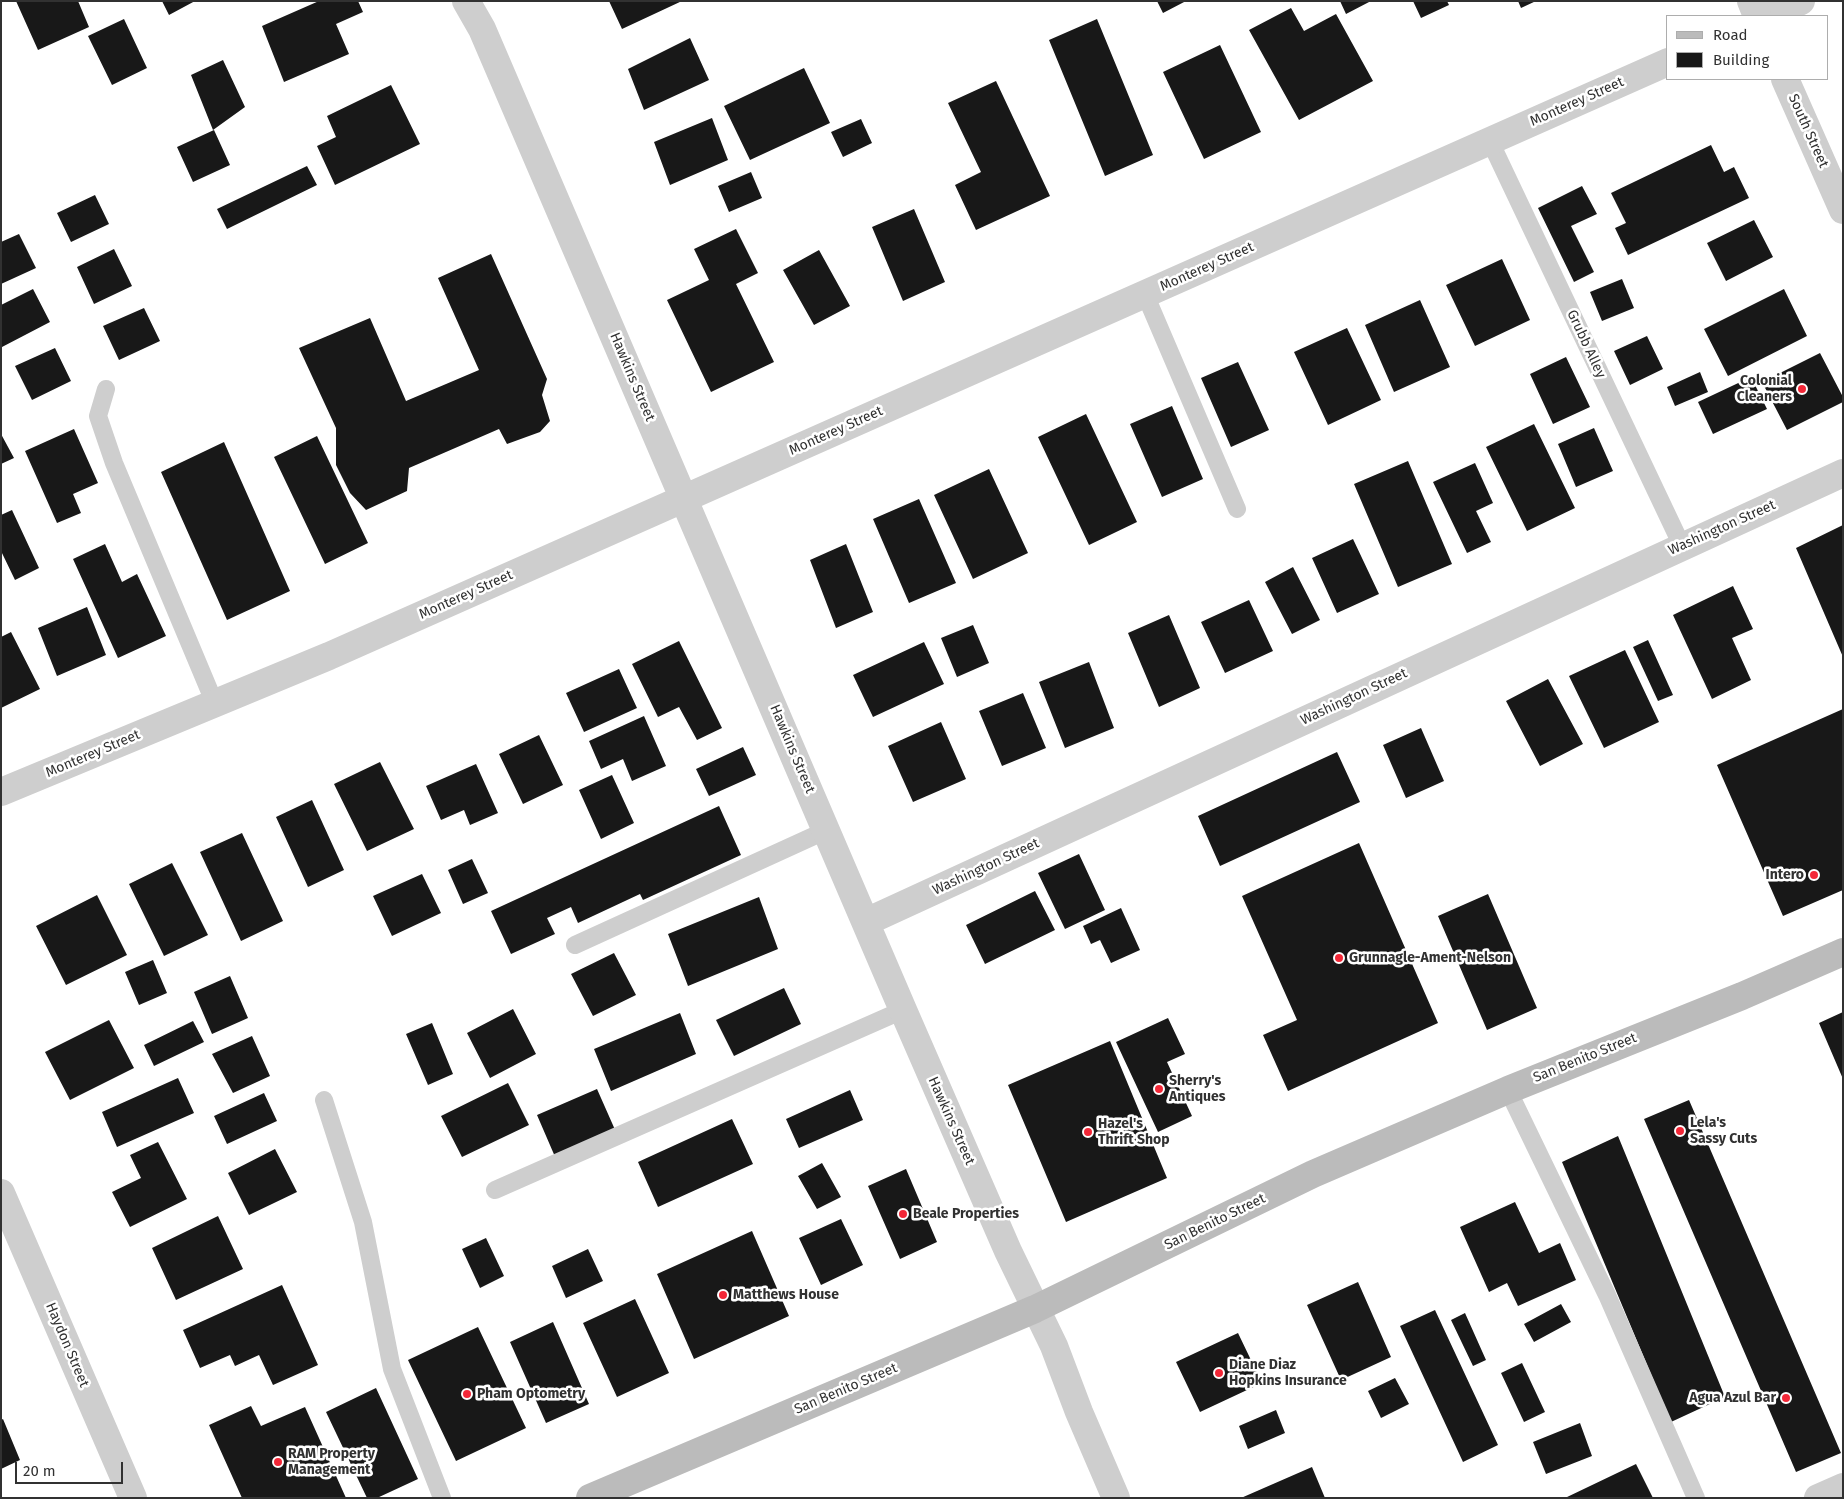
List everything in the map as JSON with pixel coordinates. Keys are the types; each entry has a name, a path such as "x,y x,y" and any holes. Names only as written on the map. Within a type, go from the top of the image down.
{"main road":[{"name":"San Benito Street","path":"590,1498 1035,1309 1313,1174 1508,1090 1742,996 1843,952"}],"street":[{"name":"Hawkins Street","path":"466,1 482,29 903,1010 1035,1309 1054,1346 1079,1412 1116,1498"},
{"path":"1751,1 1757,15"},
{"path":"1771,15 1802,1"},
{"name":"Monterey Street","path":"1,792 329,656 1666,63"},
{"name":"South Street","path":"1785,80 1843,210"},
{"name":"Washington Street","path":"866,922 1843,473"},
{"name":"Haydon Street","path":"1,1193 134,1498"},
{"path":"1818,1498 1843,1487"}],"lane":[{"name":"Grubb Alley","path":"1490,141 1682,546"},
{"path":"1145,294 1237,509"},
{"path":"106,389 98,416 108,447 152,558 215,704"},
{"path":"575,945 827,830"},
{"path":"495,1190 903,1010"},
{"path":"1508,1090 1607,1294 1696,1498"},
{"path":"324,1100 363,1222 392,1369 442,1498"}],"building":[{"path":"16,1 78,1 89,27 38,50"},
{"path":"162,1 195,1 169,15"},
{"path":"319,1 358,1 363,12 336,24 349,54 284,82 262,26"},
{"path":"609,1 682,1 622,29"},
{"path":"1157,1 1186,1 1163,13"},
{"path":"1340,1 1371,1 1346,14"},
{"path":"1413,1 1447,1 1449,5 1421,18"},
{"path":"1518,1 1536,1 1521,8"},
{"path":"1291,8 1304,31 1336,14 1373,81 1299,120 1249,30"},
{"path":"124,19 147,68 112,85 88,36"},
{"path":"1097,19 1153,155 1105,176 1049,40"},
{"path":"690,38 709,80 644,110 628,69"},
{"path":"1220,45 1261,132 1204,159 1163,72"},
{"path":"223,60 245,107 213,130 191,75"},
{"path":"804,68 830,123 750,160 724,106"},
{"path":"996,81 1050,196 976,230 955,185 981,172 948,103"},
{"path":"391,85 420,144 335,185 317,146 336,137 327,116"},
{"path":"712,118 728,160 670,185 654,142"},
{"path":"861,119 872,143 843,157 831,132"},
{"path":"214,130 230,165 193,182 177,147"},
{"path":"1711,145 1724,172 1734,167 1749,198 1628,255 1615,228 1626,223 1611,193"},
{"path":"307,166 317,185 227,229 217,209"},
{"path":"751,172 762,198 729,212 718,186"},
{"path":"1582,186 1597,214 1571,226 1594,272 1574,282 1538,208"},
{"path":"95,195 109,224 71,242 57,213"},
{"path":"914,209 945,282 903,301 872,227"},
{"path":"1754,220 1773,257 1726,281 1707,243"},
{"path":"736,229 758,273 736,284 774,362 711,392 667,300 709,280 694,249"},
{"path":"19,234 36,268 1,284 1,242"},
{"path":"114,249 132,286 94,304 77,267"},
{"path":"819,250 850,306 814,325 783,270"},
{"path":"491,254 547,379 542,395 550,421 540,432 507,444 499,429 409,468 407,491 366,510 350,493 336,465 336,428 299,348 370,318 406,401 479,370 438,278"},
{"path":"1502,259 1530,320 1475,346 1446,285"},
{"path":"1622,279 1634,308 1602,321 1590,292"},
{"path":"33,289 50,322 2,347 1,305"},
{"path":"1784,289 1807,336 1728,376 1704,329"},
{"path":"1420,300 1450,367 1394,392 1365,325"},
{"path":"144,308 160,341 119,360 103,326"},
{"path":"1347,328 1381,400 1328,425 1294,352"},
{"path":"1647,336 1663,369 1630,385 1614,351"},
{"path":"55,348 71,381 32,400 15,366"},
{"name":"Colonial Cleaners","path":"1820,353 1843,397 1843,402 1787,430 1762,382"},
{"path":"1566,357 1590,407 1553,424 1530,374"},
{"path":"1238,362 1269,430 1231,447 1201,378"},
{"path":"1700,372 1708,392 1675,406 1667,387"},
{"path":"1751,377 1767,409 1713,434 1698,402"},
{"path":"1172,406 1203,479 1162,497 1130,424"},
{"path":"1086,414 1137,522 1089,545 1038,437"},
{"path":"1534,424 1575,508 1527,531 1486,447"},
{"path":"1594,428 1613,471 1576,487 1558,444"},
{"path":"74,429 98,483 73,494 81,513 57,523 25,451"},
{"path":"1,434 14,458 1,464"},
{"path":"317,436 368,543 325,564 274,457"},
{"path":"224,442 290,591 227,620 161,472"},
{"path":"1408,461 1452,564 1398,587 1354,484"},
{"path":"1475,463 1493,503 1476,511 1491,542 1467,553 1433,482"},
{"path":"989,469 1028,553 973,579 934,495"},
{"path":"919,499 956,583 909,603 873,519"},
{"path":"12,510 39,568 15,580 1,551 1,515"},
{"path":"1843,525 1843,657 1796,548"},
{"path":"1353,539 1379,594 1337,613 1312,558"},
{"path":"105,544 122,582 137,574 166,636 118,658 73,559"},
{"path":"846,544 873,612 836,628 810,560"},
{"path":"1293,567 1320,620 1292,634 1265,582"},
{"path":"1733,586 1753,629 1732,638 1751,680 1712,699 1673,615"},
{"path":"1249,600 1273,651 1225,673 1201,622"},
{"path":"87,607 106,655 57,676 38,628"},
{"path":"1169,615 1200,688 1159,707 1128,633"},
{"path":"973,625 989,663 957,677 941,638"},
{"path":"11,632 40,689 1,708 1,637"},
{"path":"1648,640 1673,695 1658,701 1633,647"},
{"path":"679,641 722,728 697,740 679,707 658,717 632,664"},
{"path":"924,642 944,684 873,717 853,675"},
{"path":"1625,650 1659,722 1604,748 1569,676"},
{"path":"1089,662 1114,728 1065,748 1039,682"},
{"path":"619,669 637,708 584,732 566,693"},
{"path":"1548,679 1583,744 1540,766 1506,701"},
{"path":"1023,693 1046,748 1002,766 979,711"},
{"path":"1843,709 1843,890 1783,916 1717,765"},
{"path":"644,716 666,766 632,781 623,759 601,769 589,741"},
{"path":"941,722 966,779 913,802 888,746"},
{"path":"1421,728 1444,781 1406,798 1383,745"},
{"path":"539,735 563,785 523,804 499,754"},
{"path":"743,747 756,775 709,796 696,769"},
{"path":"1337,752 1360,802 1220,866 1198,816"},
{"path":"380,762 414,829 367,851 334,784"},
{"path":"476,764 498,813 470,825 464,810 441,820 426,786"},
{"path":"612,775 634,823 601,839 579,790"},
{"path":"312,800 344,870 308,887 276,817"},
{"path":"719,806 741,855 643,900 640,894 578,923 571,907 547,918 555,934 511,954 491,911"},
{"path":"242,833 283,921 241,941 200,852"},
{"name":"Grunnagle-Ament-Nelson","path":"1359,843 1438,1023 1288,1091 1263,1035 1297,1020 1242,896"},
{"path":"1079,854 1105,910 1065,929 1038,873"},
{"path":"472,859 488,893 463,904 448,870"},
{"path":"172,863 208,935 164,956 129,884"},
{"path":"422,874 441,913 392,936 373,896"},
{"path":"1035,891 1055,930 985,964 966,925"},
{"path":"1488,894 1537,1008 1487,1030 1438,916"},
{"path":"97,895 127,955 66,985 36,926"},
{"path":"759,897 778,949 688,986 668,934"},
{"path":"1121,908 1140,950 1111,963 1100,940 1091,944 1083,926"},
{"path":"614,953 636,995 593,1016 571,974"},
{"path":"153,960 167,993 139,1005 125,972"},
{"path":"230,976 248,1018 212,1034 194,992"},
{"path":"784,988 801,1024 734,1056 716,1020"},
{"path":"513,1009 536,1054 490,1078 467,1033"},
{"path":"1843,1012 1843,1079 1819,1023"},
{"path":"680,1013 696,1054 611,1091 594,1049"},
{"name":"Sherry's Antiques","path":"1168,1018 1185,1054 1167,1062 1192,1116 1158,1132 1116,1042"},
{"path":"109,1020 134,1068 70,1100 45,1052"},
{"path":"193,1021 204,1042 154,1066 144,1045"},
{"path":"432,1023 453,1074 428,1085 406,1034"},
{"path":"252,1036 270,1076 233,1093 212,1054"},
{"name":"Hazel's Thrift Shop","path":"1110,1041 1167,1178 1066,1222 1008,1085"},
{"path":"178,1078 194,1113 117,1147 102,1112"},
{"path":"508,1083 529,1125 462,1157 441,1116"},
{"path":"597,1089 616,1132 556,1159 537,1115"},
{"path":"850,1090 863,1120 799,1148 786,1119"},
{"path":"264,1093 277,1121 227,1144 214,1116"},
{"path":"1689,1100 1841,1453 1796,1472 1644,1119"},
{"path":"732,1119 753,1164 658,1207 638,1162"},
{"path":"1618,1136 1725,1397 1671,1422 1562,1162"},
{"path":"158,1142 187,1199 130,1227 112,1192 141,1178 130,1155"},
{"path":"275,1149 297,1192 249,1215 228,1173"},
{"path":"822,1163 841,1197 817,1209 798,1176"},
{"name":"Beale Properties","path":"906,1169 937,1242 900,1259 868,1186"},
{"path":"1515,1202 1539,1253 1560,1243 1576,1280 1518,1306 1507,1283 1489,1292 1460,1227"},
{"path":"218,1216 243,1269 176,1300 152,1248"},
{"path":"841,1219 863,1265 821,1285 799,1238"},
{"name":"Matthews House","path":"752,1231 789,1316 694,1359 657,1274"},
{"path":"486,1238 504,1276 480,1288 462,1249"},
{"path":"588,1249 603,1281 566,1298 552,1266"},
{"path":"1358,1282 1391,1357 1341,1380 1307,1305"},
{"path":"282,1285 318,1365 273,1385 259,1355 235,1366 230,1355 200,1368 183,1330"},
{"path":"635,1299 669,1373 617,1397 583,1323"},
{"path":"1561,1304 1571,1322 1534,1342 1524,1324"},
{"path":"1435,1310 1498,1445 1463,1462 1400,1326"},
{"path":"1465,1313 1486,1360 1473,1366 1451,1320"},
{"path":"553,1322 589,1404 546,1423 510,1342"},
{"name":"Pham Optometry","path":"478,1327 526,1428 456,1461 408,1360"},
{"name":"Diane Diaz Hopkins Insurance","path":"1238,1333 1262,1383 1200,1412 1176,1362"},
{"path":"1522,1363 1545,1412 1524,1422 1501,1373"},
{"path":"1395,1378 1409,1404 1381,1418 1368,1391"},
{"path":"376,1388 418,1479 377,1498 367,1498 326,1412"},
{"name":"RAM Property Management","path":"251,1406 261,1426 305,1407 346,1498 242,1498 209,1425"},
{"path":"1276,1410 1285,1433 1248,1449 1239,1426"},
{"path":"3,1419 20,1460 1,1469 1,1420"},
{"path":"1580,1423 1592,1456 1546,1474 1533,1442"},
{"path":"1636,1464 1653,1498 1565,1498"},
{"path":"1312,1467 1325,1498 1241,1498"}],"place":[{"name":"Colonial Cleaners","path":"1802,389"},
{"name":"Intero","path":"1814,875"},
{"name":"Grunnagle-Ament-Nelson","path":"1339,958"},
{"name":"Sherry's Antiques","path":"1159,1089"},
{"name":"Lela's Sassy Cuts","path":"1680,1131"},
{"name":"Hazel's Thrift Shop","path":"1088,1132"},
{"name":"Beale Properties","path":"903,1214"},
{"name":"Matthews House","path":"723,1295"},
{"name":"Diane Diaz Hopkins Insurance","path":"1219,1373"},
{"name":"Pham Optometry","path":"467,1394"},
{"name":"Agua Azul Bar","path":"1786,1398"},
{"name":"RAM Property Management","path":"278,1462"}]}
